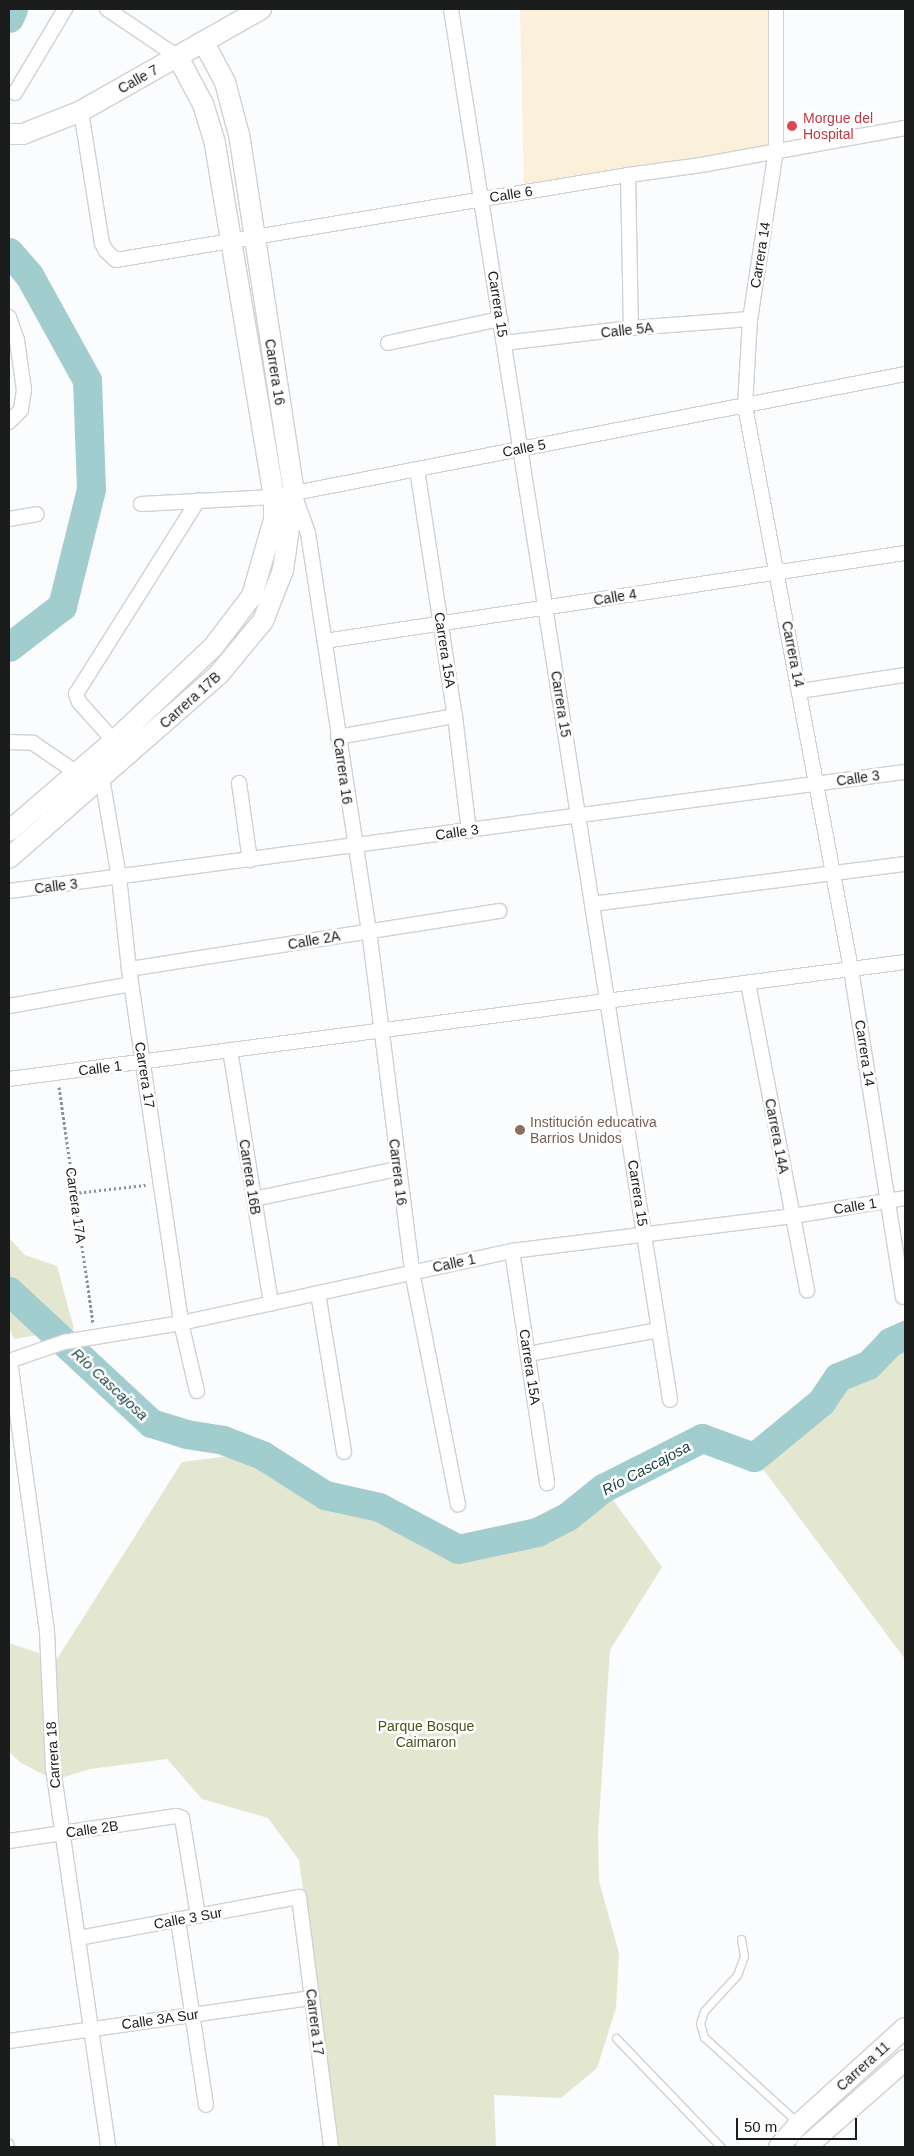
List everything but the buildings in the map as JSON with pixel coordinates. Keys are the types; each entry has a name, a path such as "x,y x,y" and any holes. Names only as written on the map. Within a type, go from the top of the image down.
{"street":[{"path":"15,93 65,9"},
{"path":"107,9 178,57"},
{"name":"Calle 7","path":"9,134 23,134 81,111 261,9"},
{"name":"Carrera 15","path":"451,9 670,1400"},
{"name":"Carrera 14","path":"776,9 776,150 750,320 745,406 852,969 904,1297"},
{"name":"Carrera 16","path":"204,43 225,82 239,135 294,493 308,533 354,846 369,930 384,1030 397,1169 412,1272 458,1505"},
{"name":"Carrera 16","path":"178,57 204,106 215,143 274,497"},
{"name":"Calle 6","path":"81,111 102,243 106,251 116,260 628,174 701,165 905,128"},
{"path":"628,174 630,328"},
{"path":"9,318 18,340 24,390 21,410 9,422"},
{"path":"388,342 500,319"},
{"name":"Calle 5A","path":"504,343 630,328 750,320"},
{"name":"Calle 5","path":"140,504 274,497 905,374"},
{"name":"Carrera 15A","path":"417,469 455,716 469,831"},
{"name":"Carrera 17B","path":"9,858 219,674 263,621 283,570 294,493"},
{"name":"Carrera 17B","path":"9,831 114,741 214,646 252,596 274,520 274,497"},
{"path":"114,741 79,702 76,694 198,500"},
{"path":"9,519 37,514"},
{"name":"Calle 4","path":"324,641 905,553"},
{"path":"800,691 905,676"},
{"path":"338,738 455,716"},
{"path":"9,742 33,743 102,778"},
{"name":"Calle 3","path":"9,892 905,772"},
{"name":"Carrera 17","path":"102,778 119,877 131,984 181,1323 197,1391"},
{"path":"239,783 250,860"},
{"path":"592,904 905,864"},
{"name":"Calle 2A","path":"129,969 499,911"},
{"name":"Calle 1","path":"9,1076 57,1073 905,962"},
{"name":"Carrera 14A","path":"748,983 807,1290"},
{"path":"10,1004 131,984"},
{"name":"Carrera 16B","path":"230,1050 271,1304"},
{"path":"254,1199 397,1169"},
{"name":"Calle 1","path":"9,1361 95,1336 181,1323 512,1251 793,1216 905,1198"},
{"name":"Carrera 15A","path":"512,1251 547,1484"},
{"path":"318,1293 344,1452"},
{"path":"528,1354 659,1330"},
{"name":"Carrera 18","path":"9,1361 48,1632 53,1768 61,1833 92,2029 108,2147"},
{"name":"Calle 2B","path":"9,1841 176,1816 185,1822 198,1916"},
{"name":"Carrera 17","path":"299,1898 331,2147"},
{"name":"Calle 3 Sur","path":"78,1938 299,1898"},
{"path":"178,1920 206,2105"},
{"name":"Calle 3A Sur","path":"9,2041 312,1998"},
{"name":"Carrera 11","path":"779,2147 799,2124 905,2028"},
{"name":"Carrera 11","path":"806,2147 902,2067"}],"lane":[{"path":"741,1939 744,1956 737,1976 704,2012 700,2023 704,2036 799,2124"},
{"path":"616,2038 721,2147"},
{"path":"9,2142 10,2147"}],"path":[{"name":"Carrera 17A","path":"57,1073 95,1336"},
{"path":"74,1193 162,1184"}],"shaded area":[{"path":"520,9 776,9 776,150 524,192"}],"green space":[{"path":"9,1238 25,1255 57,1266 74,1329 14,1339 9,1327"},
{"path":"905,1335 905,1659 754,1457 821,1402 838,1377 868,1365 890,1342"},
{"name":"Parque Bosque Caimaron","path":"253,1453 315,1507 371,1510 460,1558 487,1546 539,1539 605,1489 662,1567 610,1650 598,1834 599,1881 619,1953 616,2008 597,2068 561,2098 494,2095 496,2147 339,2147 299,1860 268,1818 202,1799 167,1759 90,1769 55,1780 21,1763 9,1752 9,1643 57,1659 182,1462"}],"waterway":[{"path":"9,18 13,9"},
{"path":"9,252 29,275 87,380 91,489 62,606 9,647"},
{"name":"Río Cascajosa","path":"9,1291 151,1423 186,1434 223,1440 262,1455 325,1495 379,1507 458,1549 537,1532 568,1516 603,1488 702,1438 754,1457 821,1402 838,1377 868,1365 890,1342 905,1335"}],"place":[{"name":"Morgue del Hospital","path":"792,126"},
{"name":"Institución educativa Barrios Unidos","path":"520,1130"}]}
